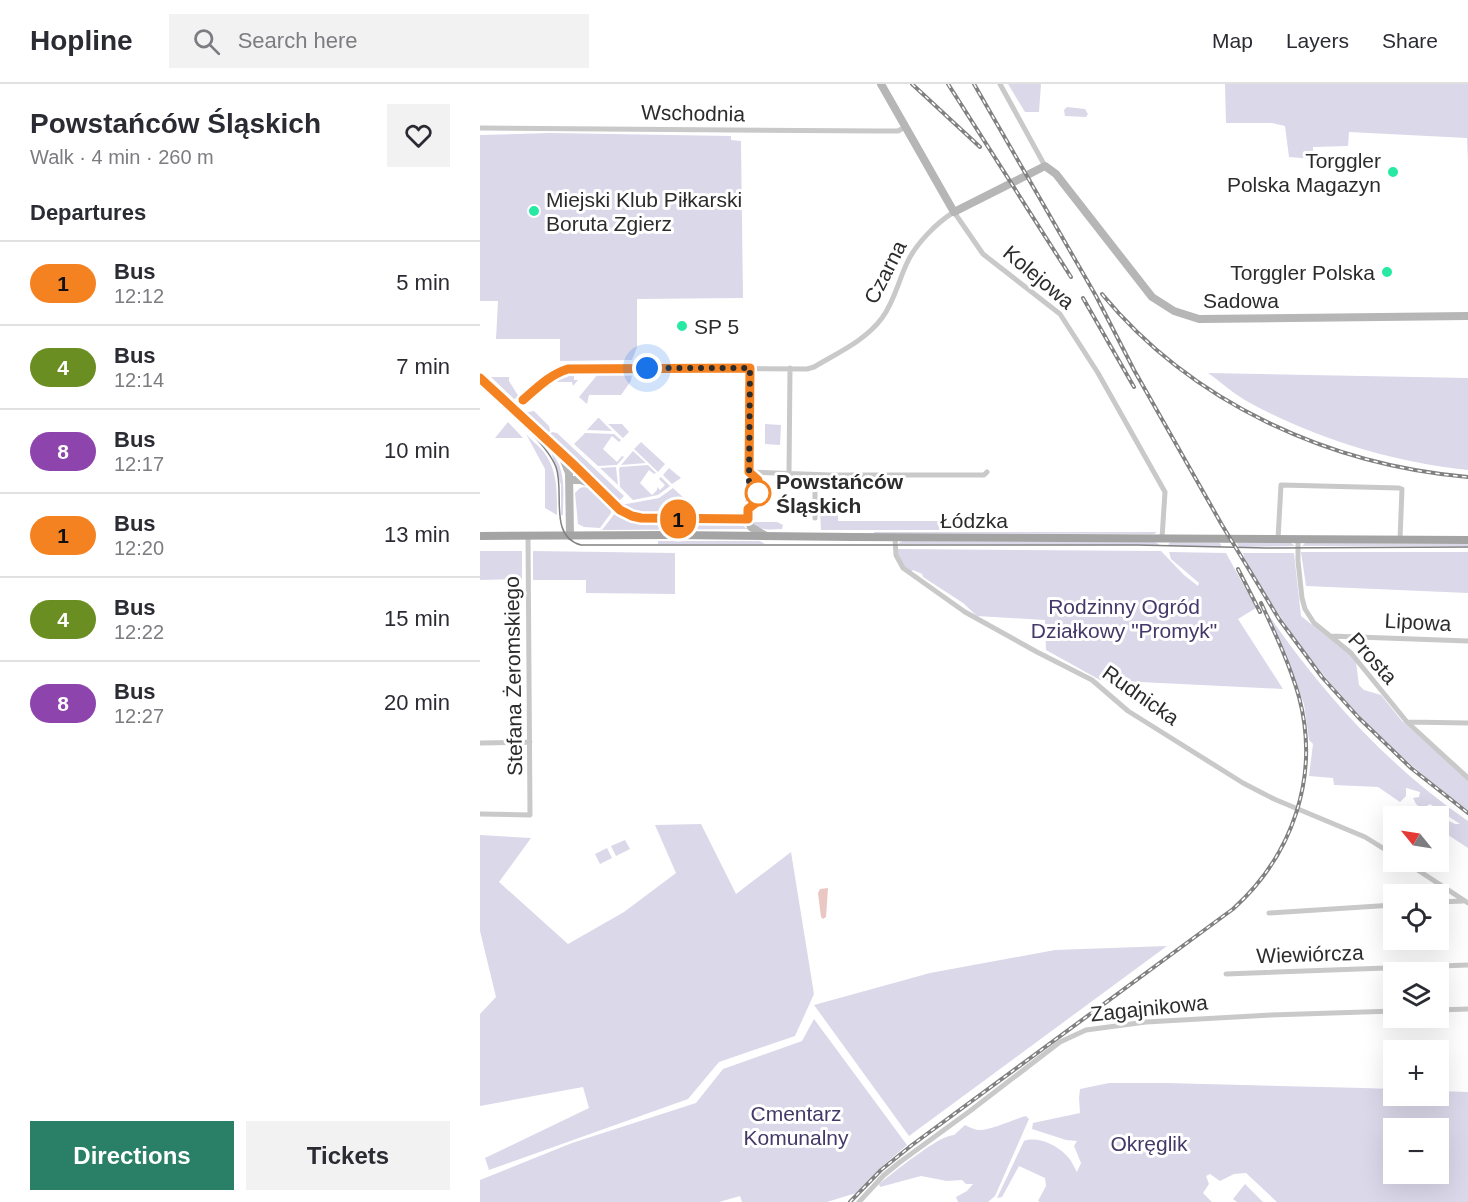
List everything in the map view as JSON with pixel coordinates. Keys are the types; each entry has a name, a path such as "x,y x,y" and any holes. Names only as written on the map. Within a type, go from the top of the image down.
{"main road":[{"name":"Łódzka","path":"480,536 1468,540"}],"street":[{"name":"Kolejowa","path":"881,84 954,212 983,254 1060,314 1068,324 1165,492 1162,538"},
{"path":"1000,84 1046,166"},
{"name":"Wschodnia","path":"480,128 898,131 905,127"},
{"name":"Czarna","path":"750,368 807,369 871,330 887,311 914,250 954,212 1046,166"},
{"name":"Sadowa","path":"1046,166 1056,174 1147,291 1166,307 1180,314 1199,319 1468,316"},
{"path":"513,410 545,381 556,373 568,369 750,368 748,519 751,527 766,536"},
{"path":"789,473 790,368"},
{"path":"480,378 620,510 636,517 748,519"},
{"path":"560,453 568,468 570,536"},
{"path":"749,472 815,475 984,475 987,472"},
{"path":"815,475 815,518"},
{"path":"569,480 581,480 594,486"},
{"path":"1278,539 1281,485 1402,489 1400,539"},
{"name":"Stefana Żeromskiego","path":"480,814 530,815 528,536"},
{"name":"Rudnicka","path":"895,538 896,555 903,568 965,612 1092,680 1128,711 1243,783 1283,803 1365,837 1383,848"},
{"name":"Prosta","path":"1298,539 1303,603 1314,623 1351,653 1407,722 1468,778"},
{"name":"Lipowa","path":"1330,636 1468,640"},
{"path":"1407,722 1468,723"},
{"path":"480,743 530,742"},
{"path":"1421,872 1466,902"},
{"path":"1449,902 1466,902"},
{"path":"1269,913 1383,906"},
{"name":"Wiewiórcza","path":"1226,974 1468,965"},
{"path":"1449,1010 1468,1009"},
{"name":"Zagajnikowa","path":"859,1202 900,1162 970,1112 1053,1047 1073,1035 1099,1027 1146,1022 1383,1011"}],"green space":[{"path":"1008,84 1041,84 1039,112 1025,112"},
{"path":"1225,84 1468,84 1468,163 1467,138 1349,132 1348,146 1313,147 1313,159 1289,157 1285,126 1272,123 1226,123"},
{"path":"1067,107 1085,109 1088,114 1086,117 1065,116 1064,110"},
{"path":"550,133 731,136 731,140 741,141 743,298 637,299 637,347 632,360 560,361 560,339 496,339 498,301 480,301 480,135"},
{"path":"578,373 574,374 574,380 578,380 573,386 572,382 552,382 550,387 547,385 565,374"},
{"path":"1208,373 1468,378 1468,470 1383,455 1328,438 1250,403"},
{"path":"598,374 632,374 631,381 621,395 589,395 587,404 579,397"},
{"path":"491,377 509,377 519,397 514,399"},
{"path":"534,411 549,426 550,431 546,435 523,413"},
{"path":"599,418 612,431 587,430"},
{"path":"508,422 523,438 495,438"},
{"path":"608,424 622,424 629,432 623,438"},
{"path":"765,424 781,425 780,445 765,444"},
{"path":"557,433 624,496 617,503 552,440 550,434"},
{"path":"585,433 614,434 621,440 619,442 612,436 603,449 617,462 622,456 624,457 617,465 598,466 574,444"},
{"path":"526,434 543,451 552,466 556,482 557,515 545,508 545,469"},
{"path":"641,442 665,464 658,472 634,449"},
{"path":"633,451 646,463 621,465"},
{"path":"551,452 562,474 563,515 561,515 561,485"},
{"path":"648,465 656,473 649,470 640,483 652,495 657,487 660,490 665,485 659,479 661,477 670,486 658,495 633,500 620,487 619,469 620,467"},
{"path":"616,467 618,485 600,468"},
{"path":"669,468 681,478 672,484 663,475"},
{"path":"584,487 611,509 611,513 600,528 584,527 578,524 575,493"},
{"path":"673,488 690,501 690,516 641,514 621,505 659,498"},
{"path":"820,510 828,510 828,515 838,515 838,521 945,521 946,519 956,530 821,530"},
{"path":"615,513 639,521 731,522 739,523 748,529 602,530"},
{"path":"752,522 777,522 783,525 782,529 766,529"},
{"path":"874,532 1157,532 1154,534"},
{"path":"658,541 760,541 765,544 658,544"},
{"path":"902,541 1155,542 1160,545 898,544"},
{"path":"1172,542 1220,543 1222,547 1168,546"},
{"path":"1237,543 1291,543 1295,546 1239,547"},
{"path":"1305,543 1468,544 1468,546 1302,546"},
{"name":"Rodzinny Ogród Działkowy \"Promyk\"","path":"897,549 1161,551 1198,586 1199,583 1171,559 1169,552 1226,553 1256,608 1238,619 1283,689 1100,680 1046,650 1045,620 977,616 963,603 923,577 922,574 908,570 901,562"},
{"path":"480,551 522,551 522,579 480,580"},
{"path":"533,551 675,553 675,594 586,593 586,580 533,580"},
{"path":"1301,552 1468,552 1468,593 1306,586"},
{"path":"1243,553 1294,553 1301,616 1356,662 1359,685 1364,690 1381,695 1402,721 1468,780 1468,810 1410,764 1357,713 1332,685 1287,627 1250,569"},
{"path":"1268,614 1311,672 1359,727 1411,777 1447,806 1430,804 1418,806 1413,798 1419,797 1420,792 1406,788 1406,796 1400,802 1378,787 1334,785 1333,778 1309,776 1313,744 1309,740 1304,704"},
{"path":"1449,807 1468,821 1468,848 1449,836 1449,821 1460,824 1449,817"},
{"path":"701,824 736,894 791,852 814,994 795,1036 719,1062 688,1099 489,1170 485,1158 589,1108 583,1087 480,1106 480,1014 496,997 480,931 480,835 531,838 499,882 568,944 624,912 676,873 655,825"},
{"path":"625,840 630,849 616,856 611,846"},
{"path":"607,848 612,858 600,864 595,854"},
{"path":"1167,946 909,1136 814,1005 930,973 1055,950"},
{"name":"Cmentarz Komunalny","path":"814,1019 907,1145 856,1193 827,1202 742,1202 740,1196 719,1202 480,1202 480,1180 572,1143 696,1103 723,1069 802,1041"},
{"name":"Okręglik","path":"1109,1083 1383,1089 1383,1106 1449,1106 1449,1091 1468,1092 1468,1202 1277,1202 1246,1173 1234,1174 1220,1181 1210,1174 1206,1176 1209,1184 1203,1193 1212,1202 1040,1202 1038,1201 1046,1186 1045,1178 1019,1166 1002,1197 997,1198 1024,1141 1046,1142 1057,1148 1069,1159 1077,1172 1081,1163 1074,1146 1077,1141 1066,1140 1032,1129 1033,1123 1080,1113 1080,1089"},
{"path":"1026,1116 1029,1119 995,1196 988,1202 958,1202 956,1197 967,1191 973,1184 966,1184 962,1180 947,1181 921,1176 880,1187 879,1184 916,1155 938,1141 954,1135 965,1125 976,1130 983,1130"},
{"path":"1245,1184 1263,1202 1237,1202 1233,1199"}],"shaded area":[{"path":"828,888 826,917 823,919 818,893 820,889"}],"tram line":[{"path":"480,386 533,435 551,457 558,477 559,512 564,533 581,545 1468,547"}],"railway":[{"path":"912,84 980,147"},
{"path":"948,84 1071,277"},
{"path":"974,84 1096,296 1134,370 1222,525 1279,619 1322,677 1359,718 1411,768 1468,813"},
{"path":"1102,294 1138,333 1178,367 1221,397 1267,422 1315,443 1365,459 1416,470 1468,477"},
{"path":"1083,298 1134,387"},
{"path":"1238,569 1260,612"},
{"path":"850,1202 881,1170 912,1145 1233,909 1254,888 1272,864 1286,839 1303,785 1306,756 1305,727 1299,697 1287,661 1261,603"}],"bus line":[{"name":"1","path":"480,378 611,502 627,514 641,518 748,519 748,509 758,501 758,480 749,472 750,368 568,369 556,373 523,400"}],"place":[{"name":"Torggler Polska Magazyn","path":"1393,172"},
{"name":"Miejski Klub Piłkarski Boruta Zgierz","path":"534,211"},
{"name":"Torggler Polska","path":"1387,272"},
{"name":"SP 5","path":"682,326"},
{"name":"Powstańców Śląskich","path":"758,493"}],"route":[{"path":"647,368 750,368 749,484 758,493"}]}
